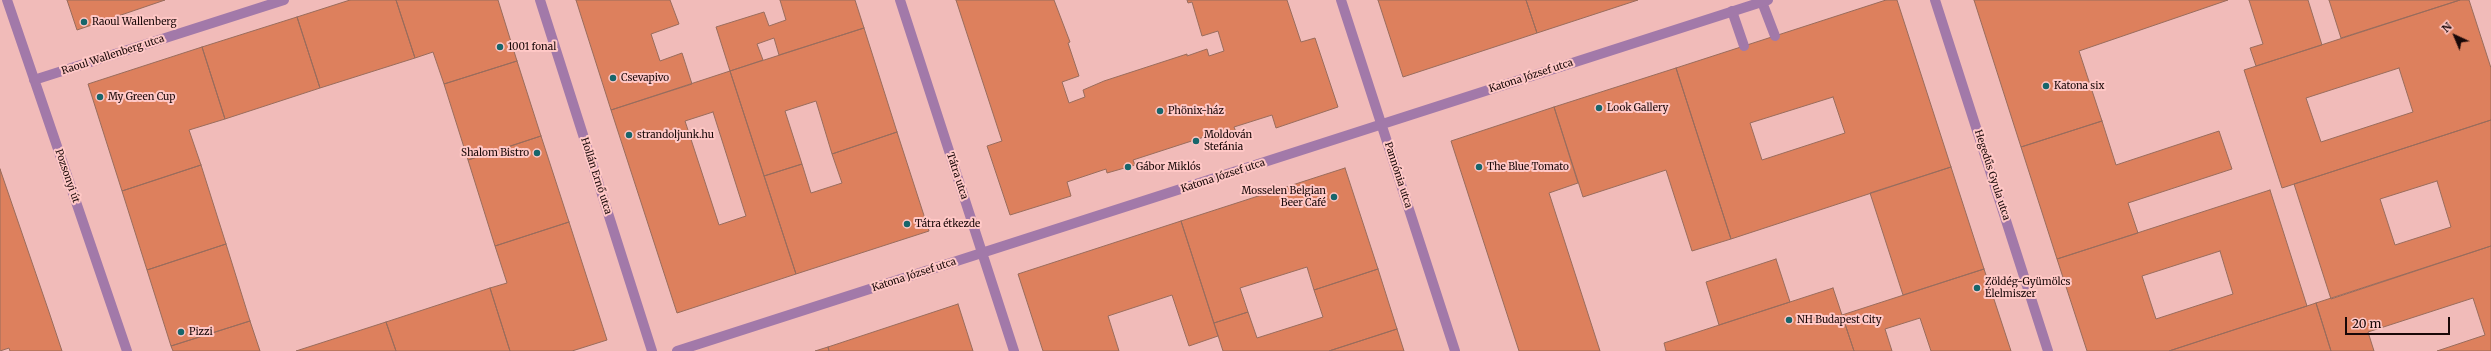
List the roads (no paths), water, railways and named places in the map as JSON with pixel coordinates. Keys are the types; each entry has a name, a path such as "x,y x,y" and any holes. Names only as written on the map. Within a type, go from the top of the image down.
{"street":[{"name":"Pozsonyi út","path":"7,0 127,351"},
{"name":"Raoul Wallenberg utca","path":"34,80 284,0"},
{"name":"Hollán Ernő utca","path":"540,0 652,351"},
{"name":"Tátra utca","path":"900,0 1014,351"},
{"name":"Pannónia utca","path":"1341,0 1455,351"},
{"name":"Hegedűs Gyula utca","path":"1935,0 2048,351"},
{"name":"Katona József utca","path":"677,351 1765,1"},
{"path":"1765,1 1775,36"},
{"path":"1732,11 1744,46"}],"place":[{"name":"Raoul Wallenberg","path":"84,22"},
{"name":"1001 fonal","path":"500,47"},
{"name":"Csevapivo","path":"613,78"},
{"name":"Katona six","path":"2046,86"},
{"name":"My Green Cup","path":"100,97"},
{"name":"Look Gallery","path":"1599,108"},
{"name":"Phönix-ház","path":"1160,111"},
{"name":"strandoljunk.hu","path":"629,135"},
{"name":"Moldován Stefánia","path":"1196,141"},
{"name":"Shalom Bistro","path":"537,153"},
{"name":"Gábor Miklós","path":"1128,167"},
{"name":"The Blue Tomato","path":"1479,167"},
{"name":"Mosselen Belgian Beer Café","path":"1334,197"},
{"name":"Tátra étkezde","path":"907,224"},
{"name":"Zöldég-Gyümölcs Élelmiszer","path":"1977,288"},
{"name":"NH Budapest City","path":"1789,320"},
{"name":"Pizzi","path":"181,332"}]}
